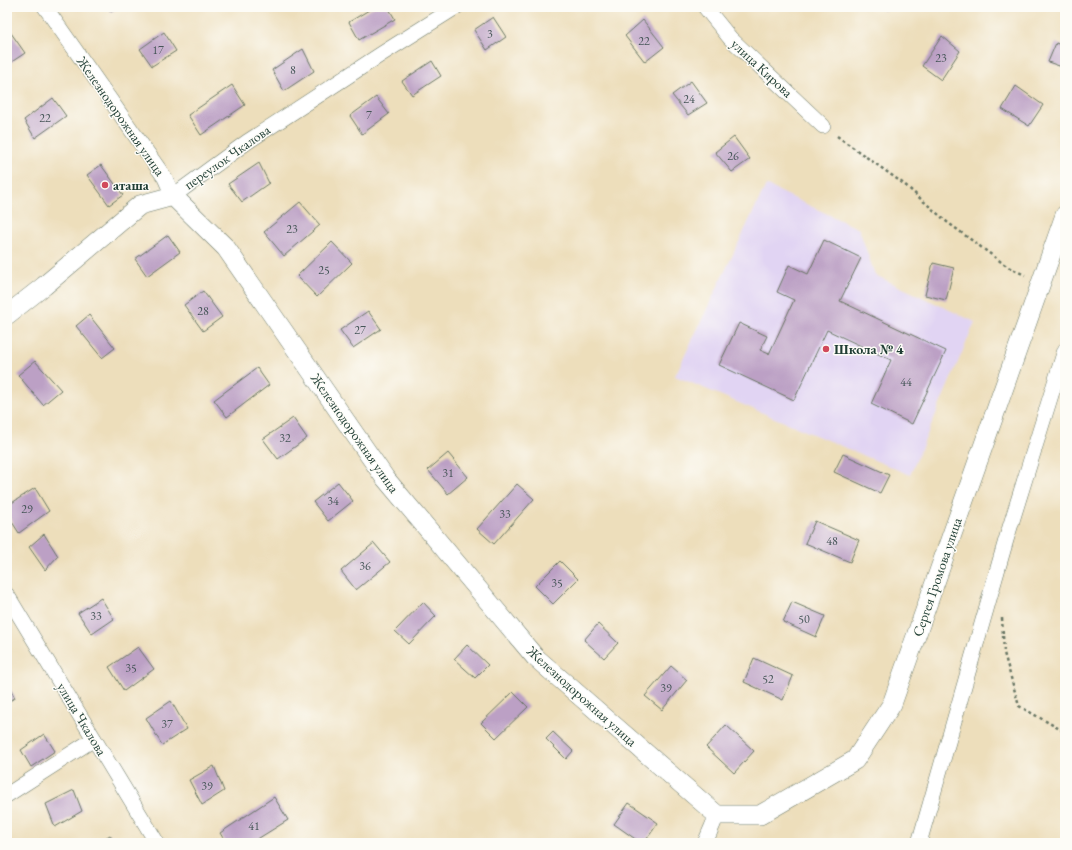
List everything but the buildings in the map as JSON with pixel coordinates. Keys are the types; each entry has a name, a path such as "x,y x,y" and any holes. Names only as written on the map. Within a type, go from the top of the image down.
{"street":[{"name":"Железнодорожная улица","path":"45,7 165,178 173,196 226,248 385,478 535,657 717,815"},
{"name":"переулок Чкалова","path":"7,315 44,286 140,205 173,196 247,142 456,7"},
{"name":"улица Кирова","path":"705,7 730,38 823,126"},
{"name":"Сергея Громова улица","path":"717,815 760,815 855,760 892,704 1065,215"},
{"path":"919,843 1006,540 1065,350"},
{"name":"улица Чкалова","path":"7,595 157,843"},
{"path":"7,795 94,739"},
{"path":"705,843 717,815"}],"path":[{"path":"823,126 904,184 947,222 1008,267 1041,282"},
{"path":"1002,617 1004,653 1018,706 1065,732"}],"shaded area":[{"name":"Школа № 4","path":"766,185 859,229 875,275 975,322 910,475 675,376"}],"place":[{"name":"аташа","path":"105,185"},
{"name":"Школа № 4","path":"826,349"}]}
